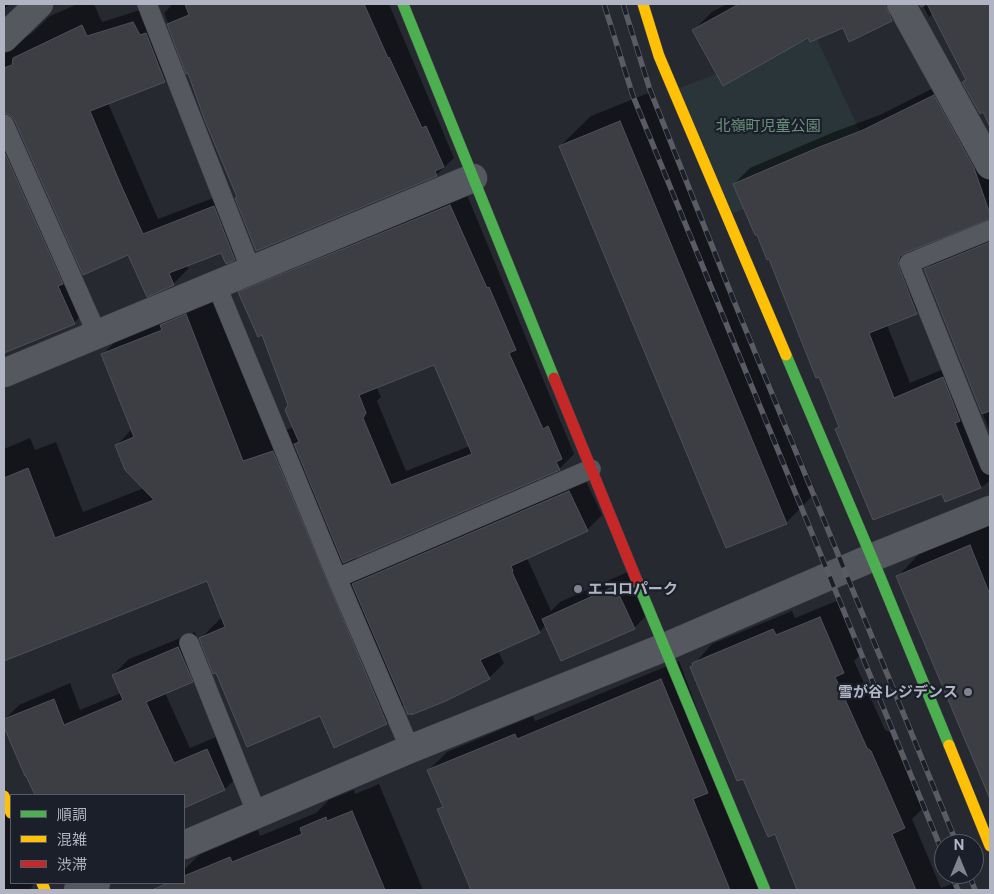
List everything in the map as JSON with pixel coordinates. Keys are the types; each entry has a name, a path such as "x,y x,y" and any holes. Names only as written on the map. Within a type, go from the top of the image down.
{"street":[{"path":"4,38 40,4"},
{"path":"403,4 591,469 766,890"},
{"path":"643,4 659,56 872,558 990,846"},
{"path":"901,4 990,165"},
{"path":"4,372 473,178"},
{"path":"185,845 410,749 665,647 872,558 990,510"},
{"path":"4,796 10,811"},
{"path":"78,890 93,884"}],"lane":[{"path":"147,4 251,270"},
{"path":"4,124 97,334"},
{"path":"990,230 908,262 990,465"},
{"path":"216,284 337,578 410,749"},
{"path":"337,578 591,469"},
{"path":"189,643 257,814"}],"green space":[{"name":"北嶺町児童公園","path":"816,37 871,155 727,216 674,90"}],"building":[{"path":"185,4 364,4 422,128 426,126 444,167 435,171 437,176 256,251 235,198 237,197 167,24 189,15"},
{"path":"739,4 885,4 892,21 849,42 843,28 810,42 808,38 723,86 692,30"},
{"path":"927,4 990,4 990,127 983,112 980,114 962,82 966,80"},
{"path":"133,22 140,35 146,33 165,82 90,111 120,183 143,234 214,206 235,260 226,264 221,253 169,273 174,285 147,297 128,255 83,275 14,119 4,113 4,68 12,65 13,58 82,25 87,36"},
{"path":"934,95 974,168 990,219 900,256 898,261 899,267 917,314 869,333 894,398 943,377 960,421 955,423 981,488 945,502 942,494 873,520 835,429 839,427 819,377 816,378 769,259 767,260 733,184 863,130"},
{"path":"620,121 787,524 726,548 559,146"},
{"path":"4,151 63,284 58,286 75,324 4,353"},
{"path":"450,205 487,288 489,287 516,350 509,353 543,429 548,426 562,459 556,462 560,470 343,563 294,444 299,442 285,410 288,405 262,335 258,337 238,292","holes":["434,365 472,454 391,485 363,418 366,413 359,395"]},
{"path":"990,242 990,411 982,414 924,269"},
{"path":"186,314 243,461 273,451 387,724 334,748 320,716 247,747 216,673 213,674 199,638 225,627 207,581 4,661 4,478 28,468 55,538 154,500 125,470 115,445 134,437 101,354 162,330 160,325"},
{"path":"569,491 588,531 511,566 540,633 480,660 490,679 446,701 408,715 352,584"},
{"name":"雪が谷レジデンス","path":"970,545 990,595 990,799 896,576"},
{"path":"615,586 635,629 561,661 542,619"},
{"path":"820,617 844,673 835,677 867,748 871,751 905,828 892,834 916,890 797,890 775,834 768,837 743,779 737,781 690,667 693,665 692,663 773,629 776,635"},
{"path":"178,647 193,682 146,702 174,763 207,749 225,790 185,808 185,794 35,794 4,727 4,719 54,699 64,725 123,700 112,675"},
{"path":"661,679 708,793 693,799 730,890 471,890 437,809 443,807 427,770 515,734 517,739"},
{"path":"352,811 385,890 152,890 166,884 185,884 185,876 230,857 232,862 302,834 300,828 326,817 327,821"}],"railway":[{"path":"604,4 633,96 935,834"},
{"path":"623,4 650,90 734,301 953,834"},
{"path":"955,884 958,890"},
{"path":"973,884 975,890"}],"traffic: fast":[{"path":"403,4 554,378"},
{"path":"786,355 949,745"},
{"path":"637,581 765,890"}],"traffic: slow":[{"path":"643,4 659,56 786,355"},
{"path":"949,745 990,846"},
{"path":"4,796 10,811"},
{"path":"42,884 45,890"}],"traffic: jam":[{"path":"554,378 637,581"}],"place":[{"name":"エコロパーク","path":"578,589"},
{"name":"雪が谷レジデンス","path":"968,692"}]}
